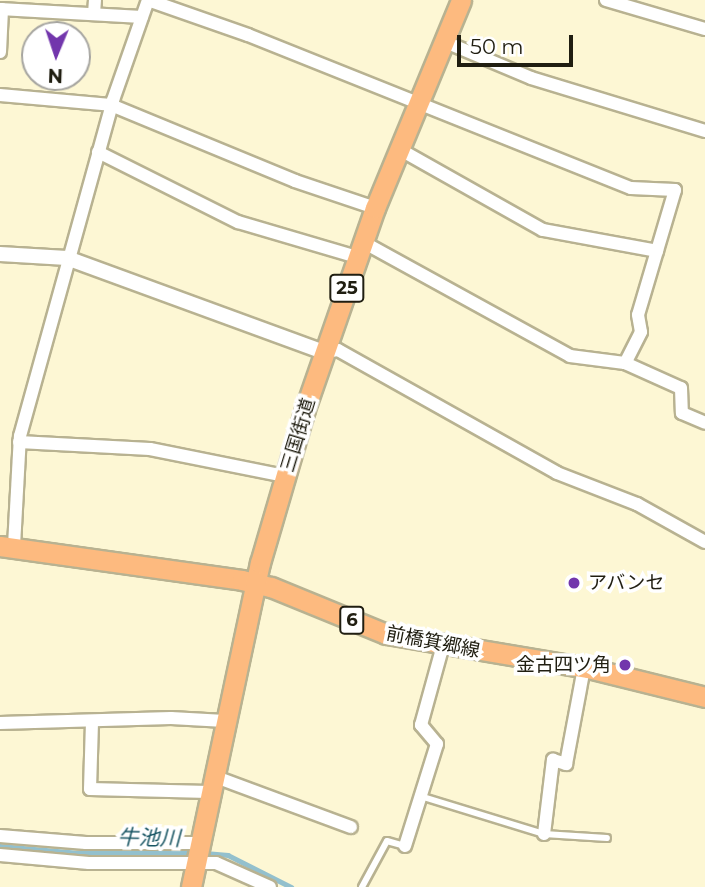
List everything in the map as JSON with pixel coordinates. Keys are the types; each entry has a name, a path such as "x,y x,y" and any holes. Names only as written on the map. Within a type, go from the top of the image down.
{"main road":[{"name":"三国街道","path":"191,887 256,583 285,475 324,352 375,208 461,0"},
{"name":"前橋箕郷線","path":"7,546 256,583 386,634 584,668 705,697"}],"street":[{"path":"94,14 95,0"},
{"path":"7,546 19,442 67,258 111,105 148,0 419,102 631,188 675,190 638,315 641,332 625,363"},
{"path":"606,0 705,29"},
{"path":"0,52 1,9 142,17"},
{"path":"443,41 531,78 705,131"},
{"path":"0,95 111,105 295,181 375,208"},
{"path":"399,149 543,230 657,251"},
{"path":"98,152 238,222 360,249 570,356 625,363 681,388 682,413 705,423"},
{"path":"0,254 67,258 324,352 338,350 557,473 636,504 705,542"},
{"path":"19,442 150,449 285,475"},
{"path":"405,846 437,744 421,725 443,645"},
{"path":"544,834 553,760 566,764 584,668"},
{"path":"0,723 171,718 225,721"},
{"path":"92,722 90,789 211,784 351,827"},
{"path":"0,836 197,853 228,864 270,887"},
{"path":"0,855 89,863 197,853"}],"lane":[{"path":"421,796 544,834 607,838"},
{"path":"362,887 387,841 405,846"}],"waterway":[{"name":"牛池川","path":"0,846 80,853 193,852"},
{"name":"牛池川","path":"205,853 228,855 291,887"}],"place":[{"name":"アバンセ","path":"574,583"},
{"name":"金古四ツ角","path":"625,665"}]}
